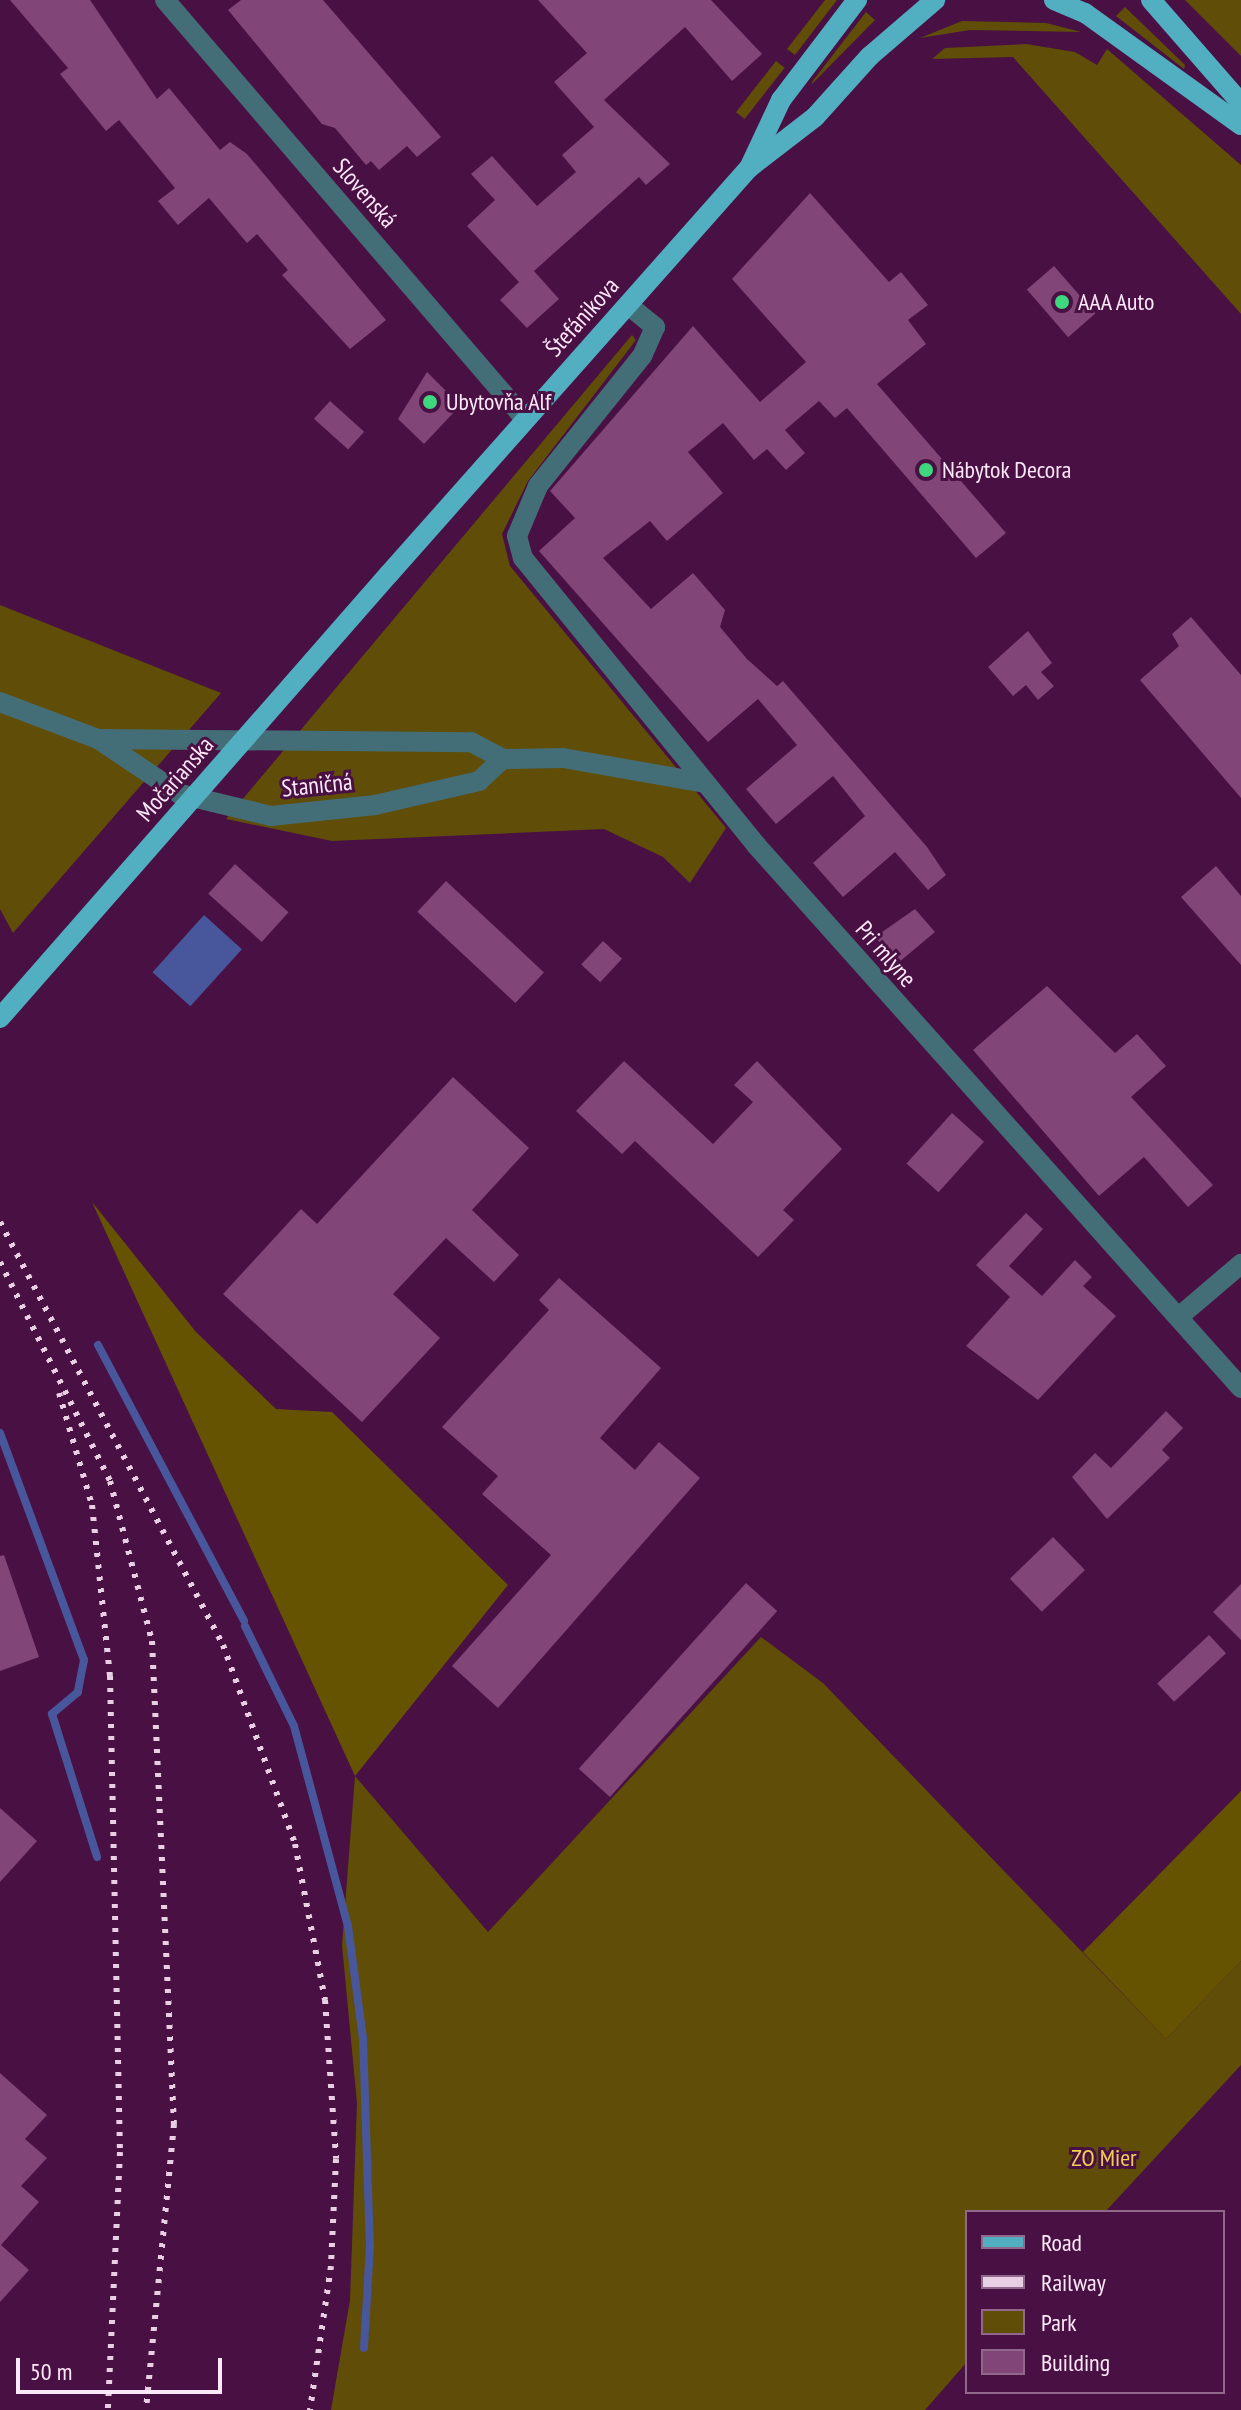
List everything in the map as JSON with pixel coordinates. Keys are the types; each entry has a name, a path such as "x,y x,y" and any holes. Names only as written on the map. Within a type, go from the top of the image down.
{"main road":[{"path":"749,168 781,100 857,0"},
{"path":"749,168 815,117 870,56 935,0"},
{"path":"1054,0 1085,13 1241,125"},
{"path":"1151,0 1241,103"},
{"name":"Štefánikova","path":"389,574 749,168"},
{"name":"Močarianska","path":"0,1018 389,574"}],"street":[{"name":"Slovenská","path":"165,0 525,419"},
{"name":"Pri mlyne","path":"628,305 655,327 642,356 538,486 517,536 523,558 705,783 1031,1158 1181,1315 1241,1388"},
{"name":"Staničná","path":"0,702 98,739 180,794 271,816 375,805 479,781 503,759"},
{"name":"Staničná","path":"98,739 471,742 503,759 563,758 705,783"},
{"path":"1181,1315 1241,1264"}],"green space":[{"path":"825,0 837,0 795,55 787,49"},
{"path":"1185,0 1241,0 1241,56"},
{"path":"1125,7 1185,65 1184,69 1116,16"},
{"path":"866,12 875,20 812,84 812,82"},
{"path":"962,21 1046,23 1081,32 970,30 920,38"},
{"path":"1026,44 1075,52 1097,65 1107,49 1241,165 1241,314 1013,57 932,59 945,48"},
{"path":"776,61 785,68 745,119 736,112"},
{"path":"632,335 636,340 528,481 502,534 510,566 726,828 690,883 663,857 604,829 332,841 226,819"},
{"path":"0,605 221,693 13,933 0,909"},
{"name":"ZO Mier","path":"761,1637 823,1683 1166,2039 1241,1961 1241,2065 1107,2210 965,2210 965,2364 925,2410 331,2410 350,2300 357,2103 342,1945 355,1776 488,1932"}],"shaded area":[{"path":"92,1202 196,1332 276,1409 332,1412 508,1585 355,1776"},
{"path":"1241,1791 1241,1961 1166,2039 1083,1952"}],"water":[{"path":"204,915 242,949 190,1006 152,972"}],"building":[{"path":"10,0 90,0 157,99 169,88 220,150 230,142 247,154 386,320 350,349 282,275 288,270 257,234 247,243 209,198 178,225 158,201 175,188 119,120 106,131 60,74 68,68"},
{"path":"241,0 323,0 441,137 417,157 407,146 379,170 371,161 366,165 335,128 322,124 228,10"},
{"path":"538,0 711,0 762,54 732,81 685,27 604,100 670,164 646,185 639,177 534,271 559,299 527,328 500,300 519,282 467,226 495,200 471,174 492,156 537,206 576,172 562,155 594,127 554,82 587,53"},
{"path":"810,193 889,282 901,272 928,305 908,320 926,344 877,384 1006,533 976,558 847,408 835,418 819,401 785,430 805,453 786,470 767,449 754,460 723,423 688,452 723,493 667,541 650,521 603,558 651,609 693,573 725,610 720,627 747,659 777,686 783,681 927,847 946,875 928,890 895,852 843,897 813,863 865,816 833,776 776,824 746,789 797,745 758,699 708,742 539,551 575,518 550,491 693,326 760,402 806,362 732,279"},
{"path":"1054,266 1095,314 1068,337 1027,290"},
{"path":"427,372 456,401 456,410 424,444 398,419"},
{"path":"330,401 364,432 348,450 314,419"},
{"path":"1191,617 1241,675 1241,798 1140,680 1179,646 1172,634"},
{"path":"1028,631 1052,663 1041,672 1054,686 1038,700 1026,685 1013,696 988,667"},
{"path":"235,864 289,912 262,942 208,894"},
{"path":"1216,866 1241,896 1241,965 1181,897"},
{"path":"446,881 544,972 515,1003 417,912"},
{"path":"915,909 935,932 898,963 875,937"},
{"path":"603,941 622,959 600,982 581,964"},
{"path":"1047,986 1115,1053 1137,1034 1166,1066 1131,1097 1213,1185 1188,1207 1144,1157 1099,1196 973,1050"},
{"path":"624,1061 713,1144 753,1102 734,1085 757,1061 842,1149 783,1210 794,1220 758,1257 635,1141 622,1154 576,1111"},
{"path":"453,1077 529,1148 472,1210 519,1255 494,1282 446,1238 393,1294 440,1338 362,1422 223,1294 301,1209 317,1224"},
{"path":"952,1113 984,1142 938,1192 906,1164"},
{"path":"1026,1213 1043,1229 1009,1266 1042,1296 1075,1260 1092,1277 1083,1286 1116,1316 1038,1400 966,1346 1010,1297 976,1265"},
{"path":"559,1278 661,1368 600,1438 635,1470 659,1442 700,1478 498,1708 452,1666 551,1555 482,1494 498,1476 442,1427 549,1310 539,1300"},
{"path":"1166,1411 1183,1428 1162,1450 1170,1458 1107,1519 1072,1477 1095,1453 1111,1468"},
{"path":"1053,1537 1085,1570 1042,1612 1010,1579"},
{"path":"4,1555 39,1657 0,1671 0,1556"},
{"path":"746,1583 777,1611 610,1797 579,1769"},
{"path":"1241,1584 1241,1640 1213,1612"},
{"path":"1209,1635 1226,1653 1174,1702 1157,1683"},
{"path":"0,1808 37,1841 0,1882"},
{"path":"0,2073 47,2115 25,2139 47,2158 21,2186 39,2202 1,2245 29,2270 0,2302"}],"waterway":[{"path":"98,1345 244,1621"},
{"path":"0,1433 84,1660 78,1692 52,1714 97,1857"},
{"path":"245,1626 294,1726 348,1926 363,2038 370,2246 364,2348"}],"railway":[{"path":"0,1222 223,1645 295,1844 325,2000 336,2159 331,2266 310,2410"},
{"path":"0,1262 110,1481 152,1641 174,2124 146,2410"},
{"path":"59,1393 92,1505 110,1676 120,2152 108,2410"}],"place":[{"name":"AAA Auto","path":"1062,302"},
{"name":"Ubytovňa Alf","path":"430,402"},
{"name":"Nábytok Decora","path":"926,470"}]}
